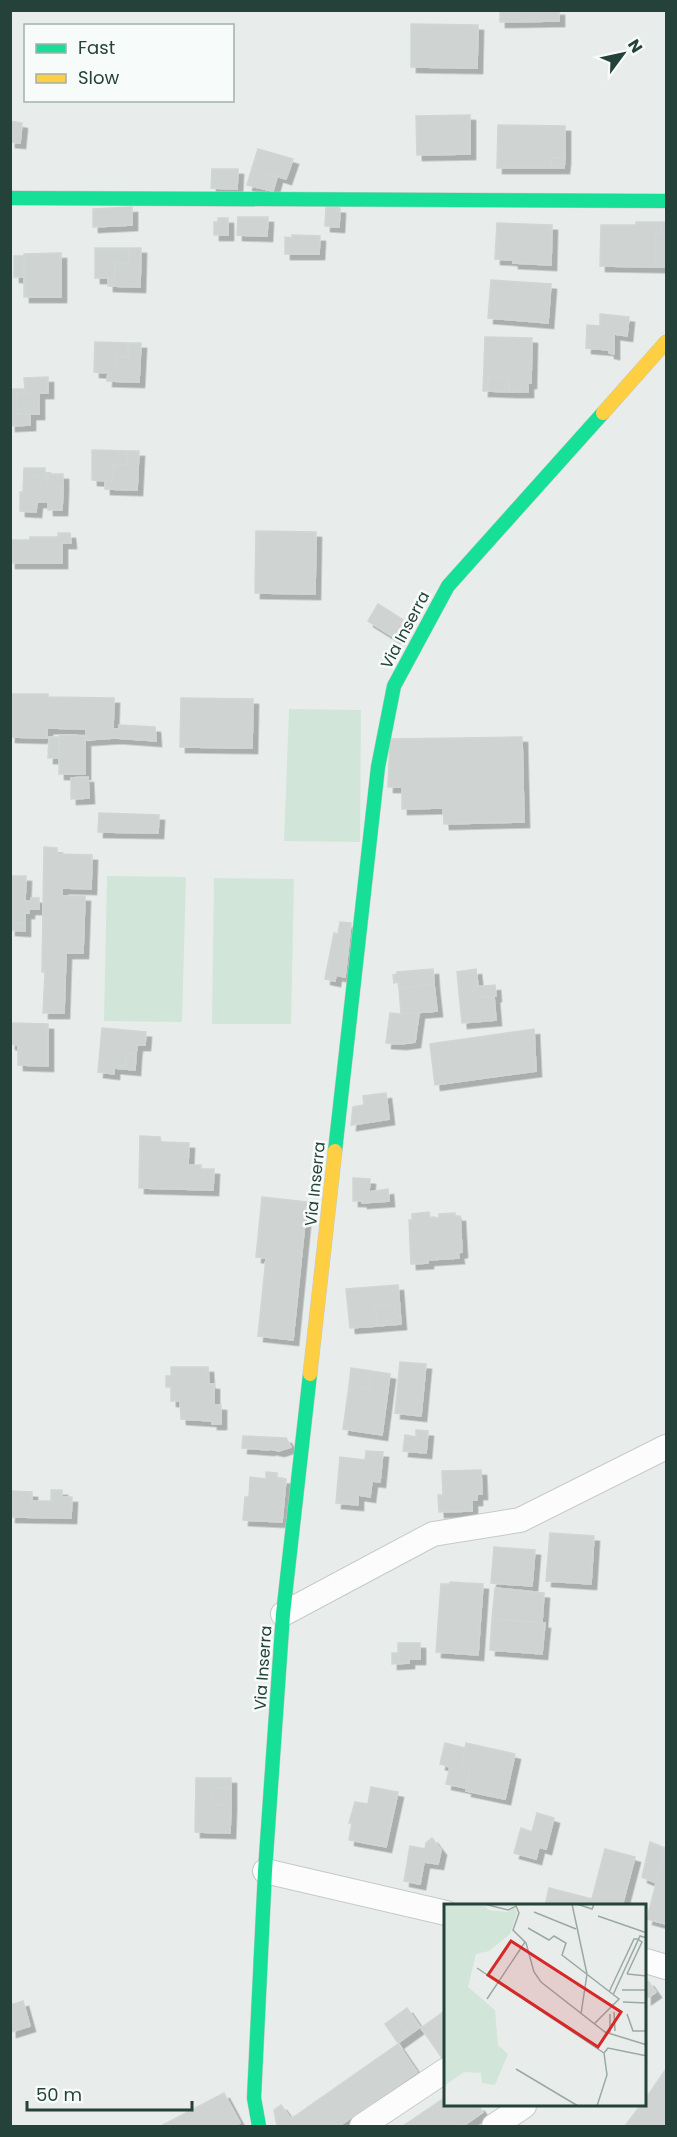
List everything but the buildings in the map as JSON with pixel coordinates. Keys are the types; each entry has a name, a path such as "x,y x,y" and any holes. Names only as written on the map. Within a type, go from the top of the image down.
{"street":[{"path":"10,198 666,201"},
{"name":"Via Inserra","path":"259,2127 254,2098 283,1614 378,767 394,686 448,586 666,342"},
{"path":"283,1614 432,1534 520,1520 666,1447"},
{"path":"266,1871 444,1913"},
{"path":"647,1962 666,1967"},
{"path":"362,2127 444,2071"}],"green space":[{"path":"289,709 361,710 360,842 284,841"},
{"path":"107,876 186,877 182,1022 104,1021"},
{"path":"214,878 294,879 291,1024 212,1024"}],"traffic: fast":[{"path":"10,198 666,201"},
{"path":"335,1151 378,767 394,686 448,586 603,413"},
{"path":"259,2126 254,2098 265,1871 283,1614 310,1374"}],"traffic: slow":[{"path":"603,413 666,342"},
{"path":"310,1374 335,1151"}]}
